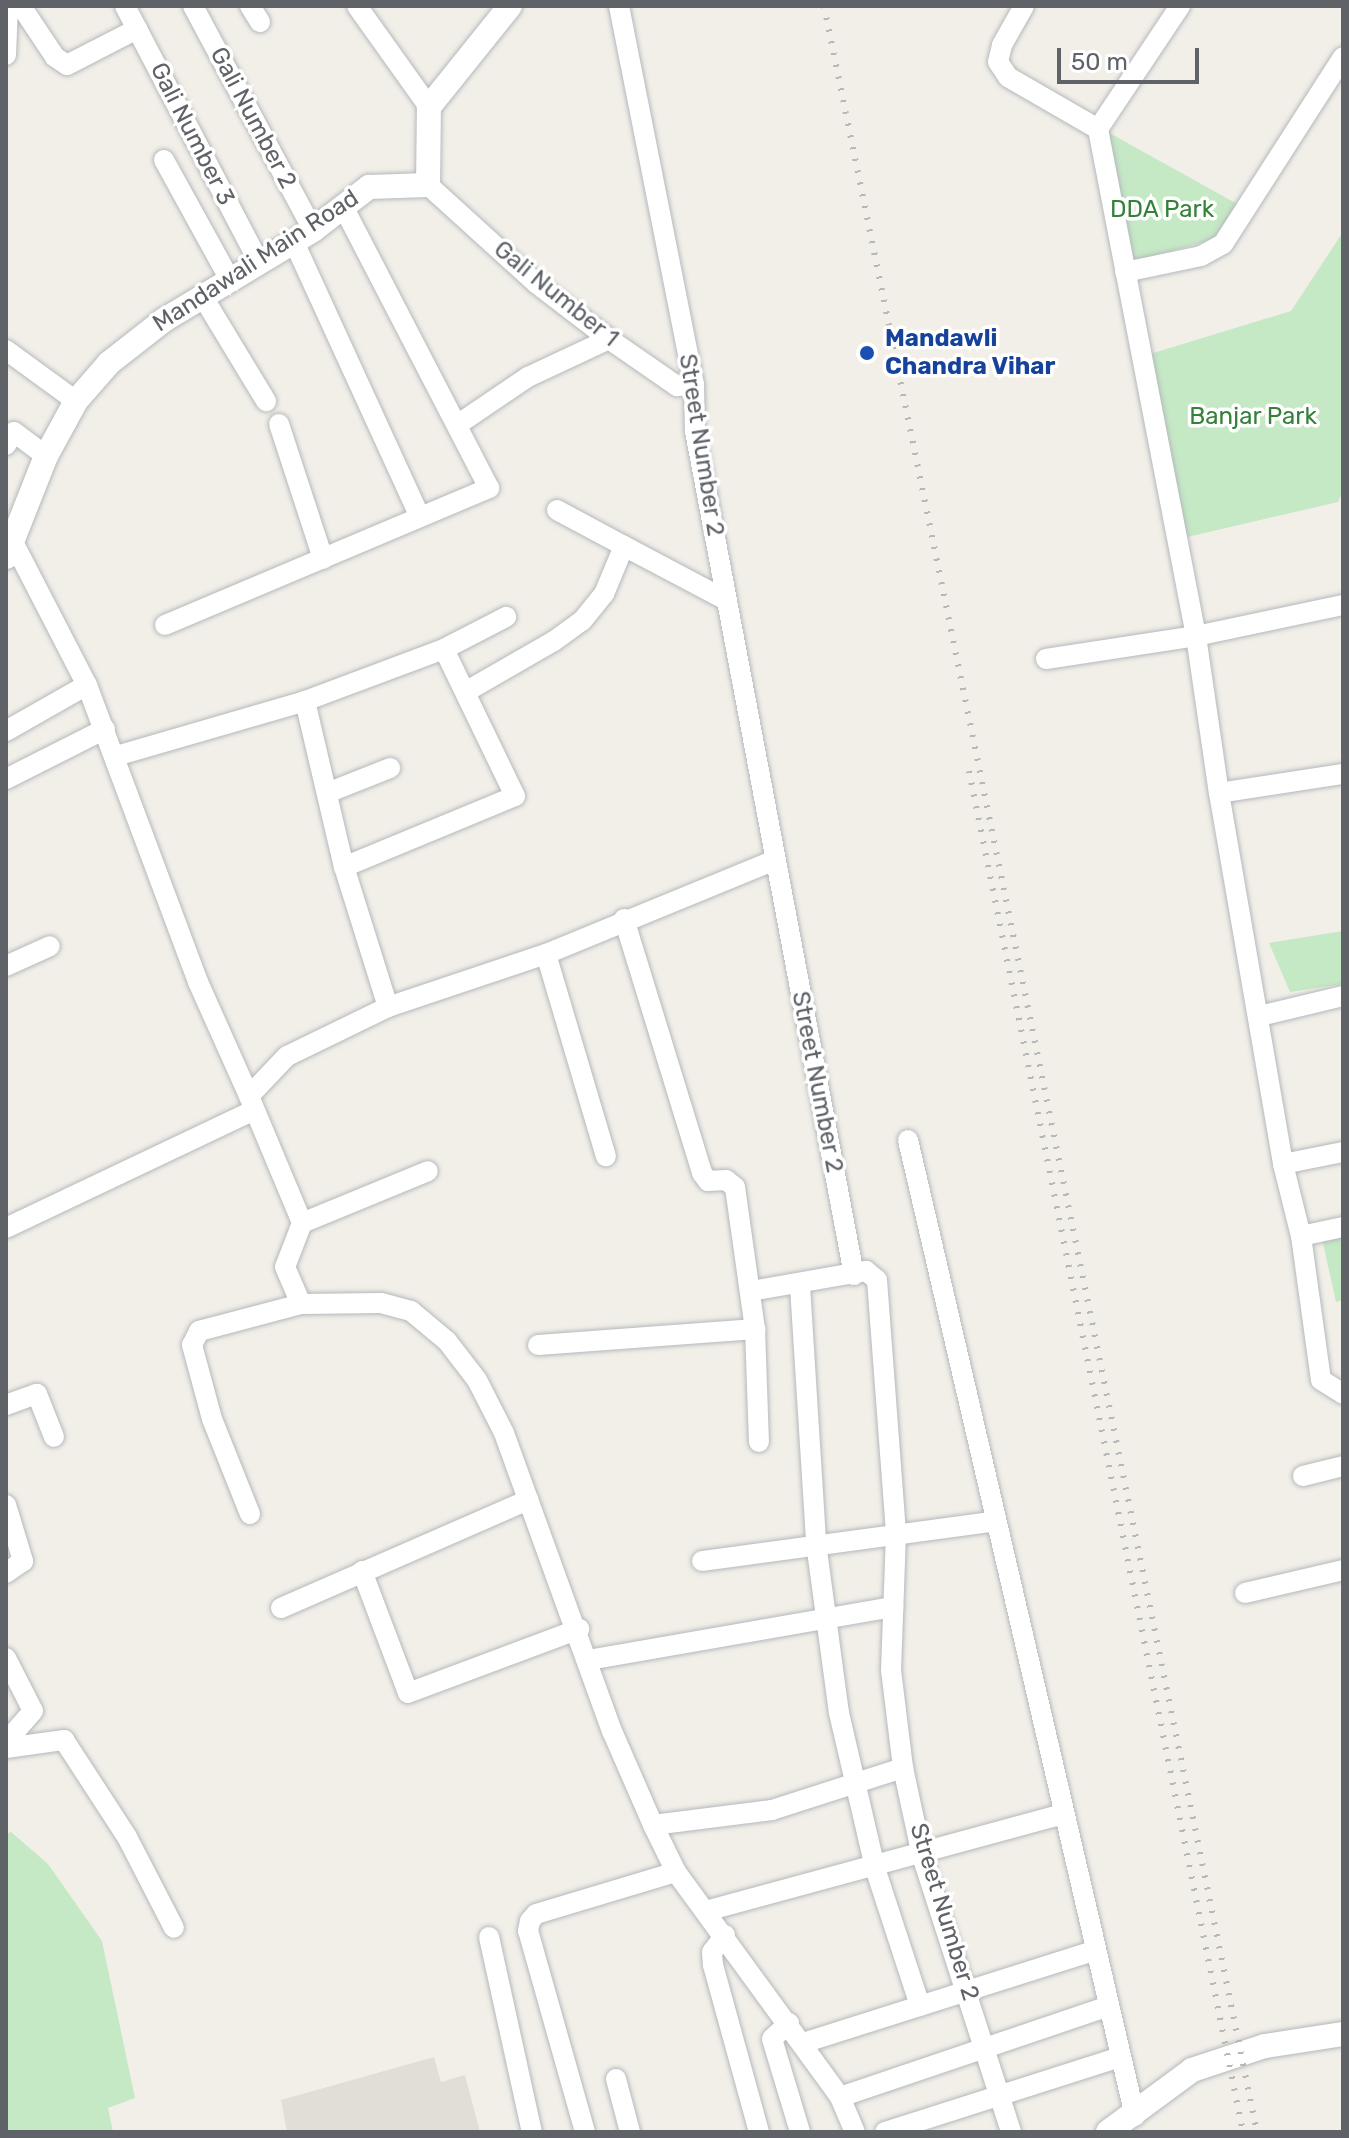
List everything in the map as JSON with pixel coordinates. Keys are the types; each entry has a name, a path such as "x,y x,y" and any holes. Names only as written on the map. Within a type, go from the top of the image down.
{"street":[{"path":"6,55 8,6"},
{"path":"21,6 55,57 67,65 137,29"},
{"name":"Gali Number 3","path":"125,6 259,262"},
{"name":"Gali Number 2","path":"193,6 304,236 420,517"},
{"path":"357,6 429,107 428,185"},
{"path":"429,107 510,6"},
{"name":"Street Number 2","path":"619,6 694,385 695,431 854,1275 866,1271 877,1280 896,1534 891,1670 903,1768 922,1856 987,2048 1011,2132"},
{"path":"1024,6 1002,45 998,62 1008,77 1098,129"},
{"path":"1180,6 1098,129 1196,636 1219,793 1260,1016 1283,1164 1301,1236 1321,1380 1343,1394"},
{"path":"1125,272 1201,256 1223,244 1343,57"},
{"path":"164,160 230,280"},
{"name":"Mandawali Main Road","path":"8,548 46,456 76,401 109,363 203,297 304,236 369,187 428,185"},
{"name":"Gali Number 1","path":"428,185 536,283 609,339 677,386 694,385"},
{"path":"165,625 489,488 344,208"},
{"path":"203,297 266,401"},
{"path":"457,425 528,377 609,339"},
{"path":"6,350 76,401"},
{"path":"279,424 323,559"},
{"path":"6,445 14,432 46,456"},
{"path":"557,510 726,600"},
{"path":"467,691 582,621 604,594 624,546"},
{"path":"8,548 87,685 193,968 302,1223 285,1267 301,1304"},
{"path":"1046,659 1196,636 1343,605"},
{"path":"116,756 305,701 444,649 506,617"},
{"path":"344,867 515,796 467,691 444,649"},
{"path":"6,731 87,685"},
{"path":"305,701 344,867 388,1007"},
{"path":"6,779 105,729"},
{"path":"327,793 390,768"},
{"path":"1219,793 1343,774"},
{"path":"6,1228 250,1103 287,1056 388,1007 546,954 624,919 775,860"},
{"path":"624,919 702,1173 708,1181 726,1180 735,1187 755,1329 759,1442"},
{"path":"6,966 50,946"},
{"path":"546,954 606,1156"},
{"path":"1260,1016 1343,996"},
{"path":"908,1140 1135,2116"},
{"path":"1283,1164 1343,1152"},
{"path":"302,1223 428,1171"},
{"path":"1301,1236 1343,1227"},
{"path":"751,1291 800,1286 854,1275"},
{"path":"800,1286 816,1543 825,1620 853,1785 875,1868 920,2006"},
{"path":"250,1514 212,1419 192,1345 199,1331 301,1304 381,1303 411,1311 447,1341 477,1380 528,1500 653,1825 676,1872 803,2043 840,2097 855,2132"},
{"path":"538,1345 755,1329"},
{"path":"6,1405 37,1394 54,1437"},
{"path":"1303,1476 1343,1466"},
{"path":"281,1608 528,1500"},
{"path":"6,1505 23,1561 6,1573"},
{"path":"702,1561 816,1543 996,1521"},
{"path":"1245,1593 1343,1570"},
{"path":"362,1571 408,1693 579,1629"},
{"path":"589,1660 893,1607"},
{"path":"6,1658 33,1711 12,1742"},
{"path":"12,1742 64,1740 127,1837 174,1928"},
{"path":"653,1825 772,1810 903,1768"},
{"path":"706,1911 922,1856 1064,1814"},
{"path":"585,2132 528,1931 530,1921 536,1914 676,1872"},
{"path":"725,1935 712,1952 713,1965 759,2132"},
{"path":"489,1937 532,2132"},
{"path":"803,2043 1096,1950"},
{"path":"840,2097 1109,2006"},
{"path":"789,2023 772,2039 800,2132"},
{"path":"1108,2132 1135,2116 1192,2070 1265,2046 1343,2034"},
{"path":"885,2132 910,2128 1000,2095 1120,2057"},
{"path":"616,2079 630,2132"}],"shaded area":[{"path":"434,2057 441,2082 465,2075 480,2132 287,2132 281,2100"}],"green space":[{"name":"DDA Park","path":"1104,130 1239,205 1219,238 1130,262"},
{"name":"Banjar Park","path":"1343,232 1343,491 1338,502 1183,538 1150,354 1291,311"},
{"path":"1343,931 1343,984 1290,992 1269,943"},
{"path":"1343,1229 1343,1300 1336,1302 1321,1234"},
{"path":"11,1832 48,1864 102,1941 135,2098 108,2108 113,2132 6,2132 6,1834"}],"railway":[{"path":"824,6 1257,2132"},
{"path":"969,771 1243,2132"}],"place":[{"name":"Mandawli Chandra Vihar","path":"867,353"}]}
